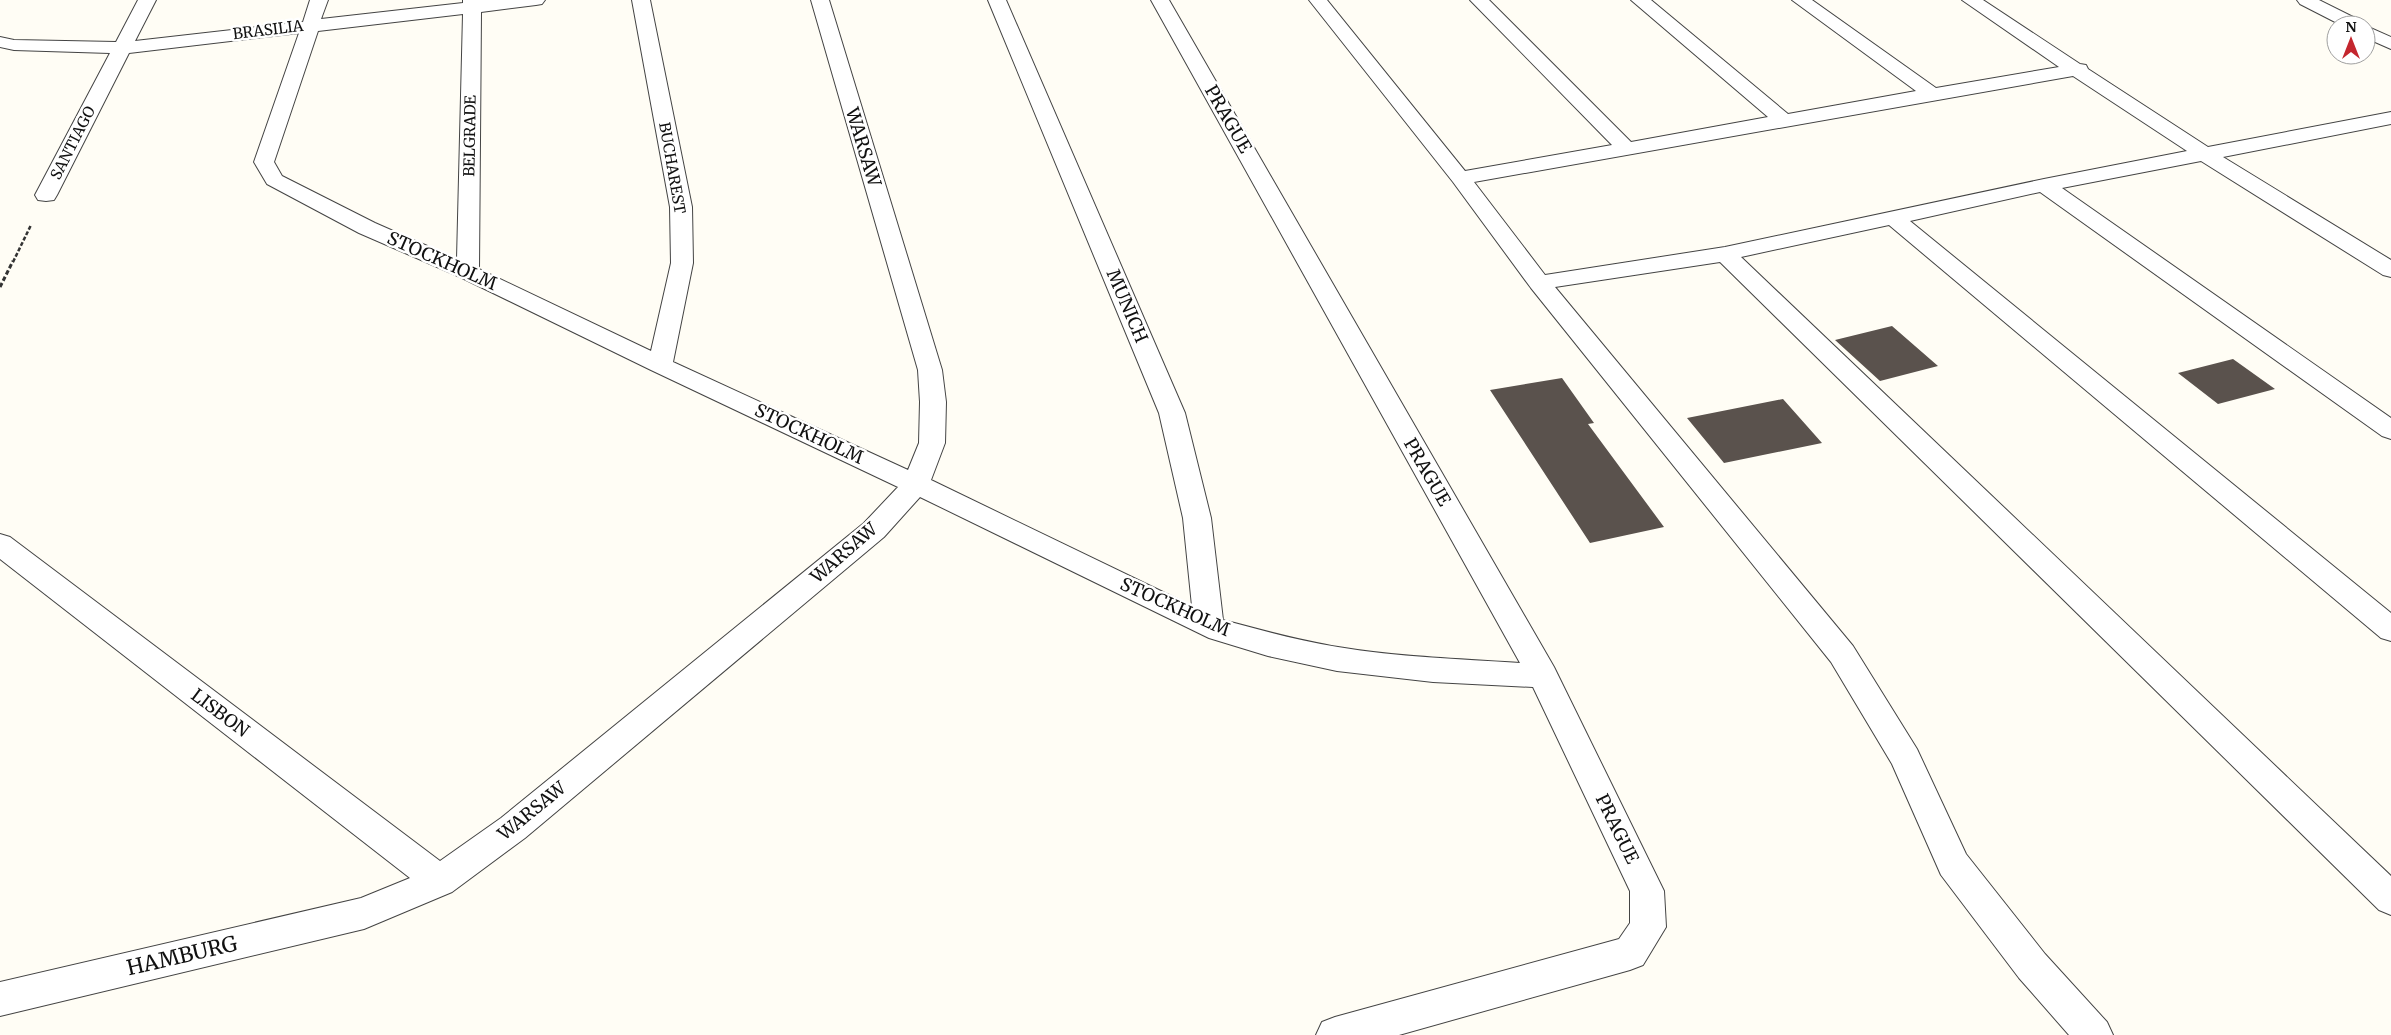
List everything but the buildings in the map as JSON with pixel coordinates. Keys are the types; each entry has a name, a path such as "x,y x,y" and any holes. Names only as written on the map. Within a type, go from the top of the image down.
{"street":[{"name":"SANTIAGO","path":"46,195 147,0"},
{"name":"STOCKHOLM","path":"319,0 264,162 274,180 367,228 468,272 660,366 916,484 1210,627 1268,644 1337,659 1433,670 1544,676"},
{"name":"BRASILIA","path":"0,42 14,45 121,48 472,4 536,0"},
{"name":"BUCHAREST","path":"641,0 681,207 682,263 660,366"},
{"name":"WARSAW","path":"364,913 440,881 514,828 866,536 916,484 932,443 933,402 930,370 820,0"},
{"name":"MUNICH","path":"997,0 1172,413 1197,518 1210,627"},
{"name":"PRAGUE","path":"1160,0 1544,676 1647,891 1648,927 1630,953 1335,1035"},
{"path":"1318,0 1460,178 1540,283 1842,654 1906,758 1953,864 2032,966 2094,1035"},
{"path":"1479,0 1628,150"},
{"path":"1640,0 1784,121"},
{"path":"1801,0 1930,94"},
{"path":"1971,0 2079,69 2206,155 2391,270"},
{"path":"2306,0 2335,15"},
{"name":"BELGRADE","path":"468,272 472,4"},
{"path":"2376,36 2391,44"},
{"path":"1460,178 1628,150 1930,94 2079,69"},
{"path":"1540,283 1725,254 2044,185 2391,118"},
{"path":"2367,122 2391,136"},
{"path":"2044,185 2391,430"},
{"path":"1892,217 2391,630"},
{"path":"1725,254 2391,899"},
{"name":"LISBON","path":"0,544 440,881"},
{"name":"HAMBURG","path":"0,998 364,913"}],"path":[{"name":"SANTIAGO","path":"0,287 46,195"}]}
